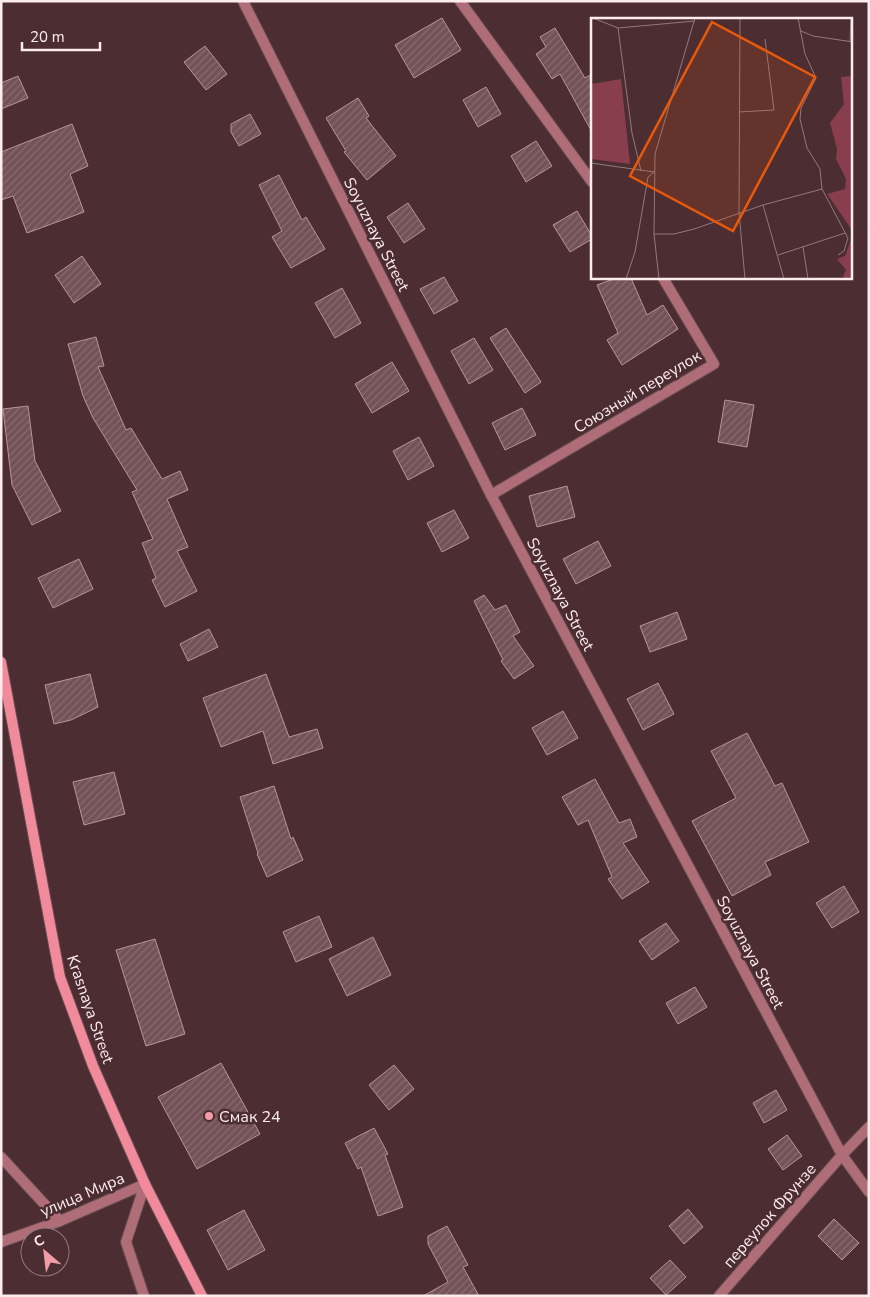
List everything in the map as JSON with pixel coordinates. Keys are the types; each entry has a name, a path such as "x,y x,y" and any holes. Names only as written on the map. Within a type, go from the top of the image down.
{"street":[{"name":"Soyuznaya Street","path":"243,1 491,494 842,1155 869,1192"},
{"path":"460,1 591,181"},
{"name":"Союзный переулок","path":"491,494 714,364 664,279"},
{"name":"Krasnaya Street","path":"1,662 60,977 93,1066 145,1184 202,1296"},
{"name":"переулок Фрунзе","path":"719,1296 842,1155 869,1127"},
{"path":"1,1158 60,1221"},
{"path":"144,1296 126,1242 145,1184"},
{"name":"улица Мира","path":"1,1242 60,1221 145,1184"}],"building":[{"path":"442,18 461,50 414,78 395,45"},
{"path":"555,28 585,78 591,75 591,130 560,74 552,79 536,54 546,47 540,37"},
{"path":"205,46 227,74 206,90 184,62"},
{"path":"18,76 28,98 1,109 1,83"},
{"path":"486,87 501,114 478,127 463,100"},
{"path":"358,98 369,116 366,118 396,156 367,180 344,152 346,151 326,118"},
{"path":"250,114 261,134 239,146 231,132 231,124"},
{"path":"72,124 88,166 70,174 84,212 27,233 13,196 1,200 1,152"},
{"path":"536,141 552,166 526,182 511,156"},
{"path":"279,175 302,220 306,217 325,249 291,268 272,237 282,231 259,185"},
{"path":"408,203 425,229 404,243 387,217"},
{"path":"577,211 591,234 591,240 570,252 553,225"},
{"path":"82,256 101,284 74,303 55,275"},
{"path":"444,277 458,301 434,314 420,289"},
{"path":"613,279 631,279 647,315 663,305 678,329 622,365 607,340 618,333 597,285"},
{"path":"342,288 361,323 335,338 315,303"},
{"path":"506,328 541,382 525,393 490,338"},
{"path":"96,337 104,366 98,367 126,430 131,428 162,479 180,471 188,490 167,499 188,547 177,551 197,591 165,607 152,580 156,578 142,543 153,539 132,492 137,490 93,418 83,396 68,344"},
{"path":"474,338 493,370 469,384 451,351"},
{"path":"392,362 409,391 372,413 355,384"},
{"path":"725,400 754,405 747,447 718,442"},
{"path":"28,406 35,461 61,511 32,525 12,485 3,409"},
{"path":"522,408 536,435 505,450 492,423"},
{"path":"419,437 434,466 408,480 393,451"},
{"path":"567,486 575,517 537,527 529,496"},
{"path":"454,510 469,538 442,552 427,523"},
{"path":"598,541 611,566 576,584 563,559"},
{"path":"79,559 93,589 53,608 38,578"},
{"path":"484,595 495,610 506,605 520,632 513,636 534,666 514,679 501,661 503,660 474,601"},
{"path":"677,612 687,639 650,652 640,626"},
{"path":"209,629 218,647 188,661 180,644"},
{"path":"90,674 98,707 71,720 54,724 45,685"},
{"path":"266,674 289,737 317,729 323,748 273,764 263,731 221,747 203,698"},
{"path":"658,683 674,714 643,730 627,699"},
{"path":"563,711 578,738 547,755 532,728"},
{"path":"747,733 775,786 782,783 809,842 765,862 771,875 732,896 692,821 736,798 711,751"},
{"path":"114,772 125,814 84,825 73,782"},
{"path":"595,779 619,823 630,819 637,837 623,843 649,882 622,899 608,879 612,877 588,820 578,825 562,797"},
{"path":"274,786 291,839 293,837 303,860 267,877 257,854 240,797"},
{"path":"844,886 859,912 832,928 816,903"},
{"path":"319,916 332,947 296,962 283,932"},
{"path":"666,923 679,941 652,960 639,941"},
{"path":"373,937 391,975 347,996 329,959"},
{"path":"155,939 185,1034 146,1046 116,950"},
{"path":"695,987 707,1007 678,1024 666,1003"},
{"name":"Смак 24","path":"221,1063 260,1134 197,1169 158,1097"},
{"path":"394,1065 414,1089 389,1110 369,1085"},
{"path":"776,1090 787,1110 764,1123 753,1103"},
{"path":"374,1128 388,1154 385,1155 403,1207 378,1216 361,1167 358,1169 345,1143"},
{"path":"787,1135 802,1156 783,1170 768,1149"},
{"path":"688,1209 703,1227 684,1244 669,1226"},
{"path":"244,1210 265,1250 228,1270 207,1230"},
{"path":"834,1219 859,1243 842,1260 818,1236"},
{"path":"447,1226 468,1265 463,1267 479,1296 423,1296 448,1282 428,1244 428,1236"},
{"path":"670,1260 686,1277 666,1295 650,1278"}],"place":[{"name":"Смак 24","path":"209,1116"}]}
